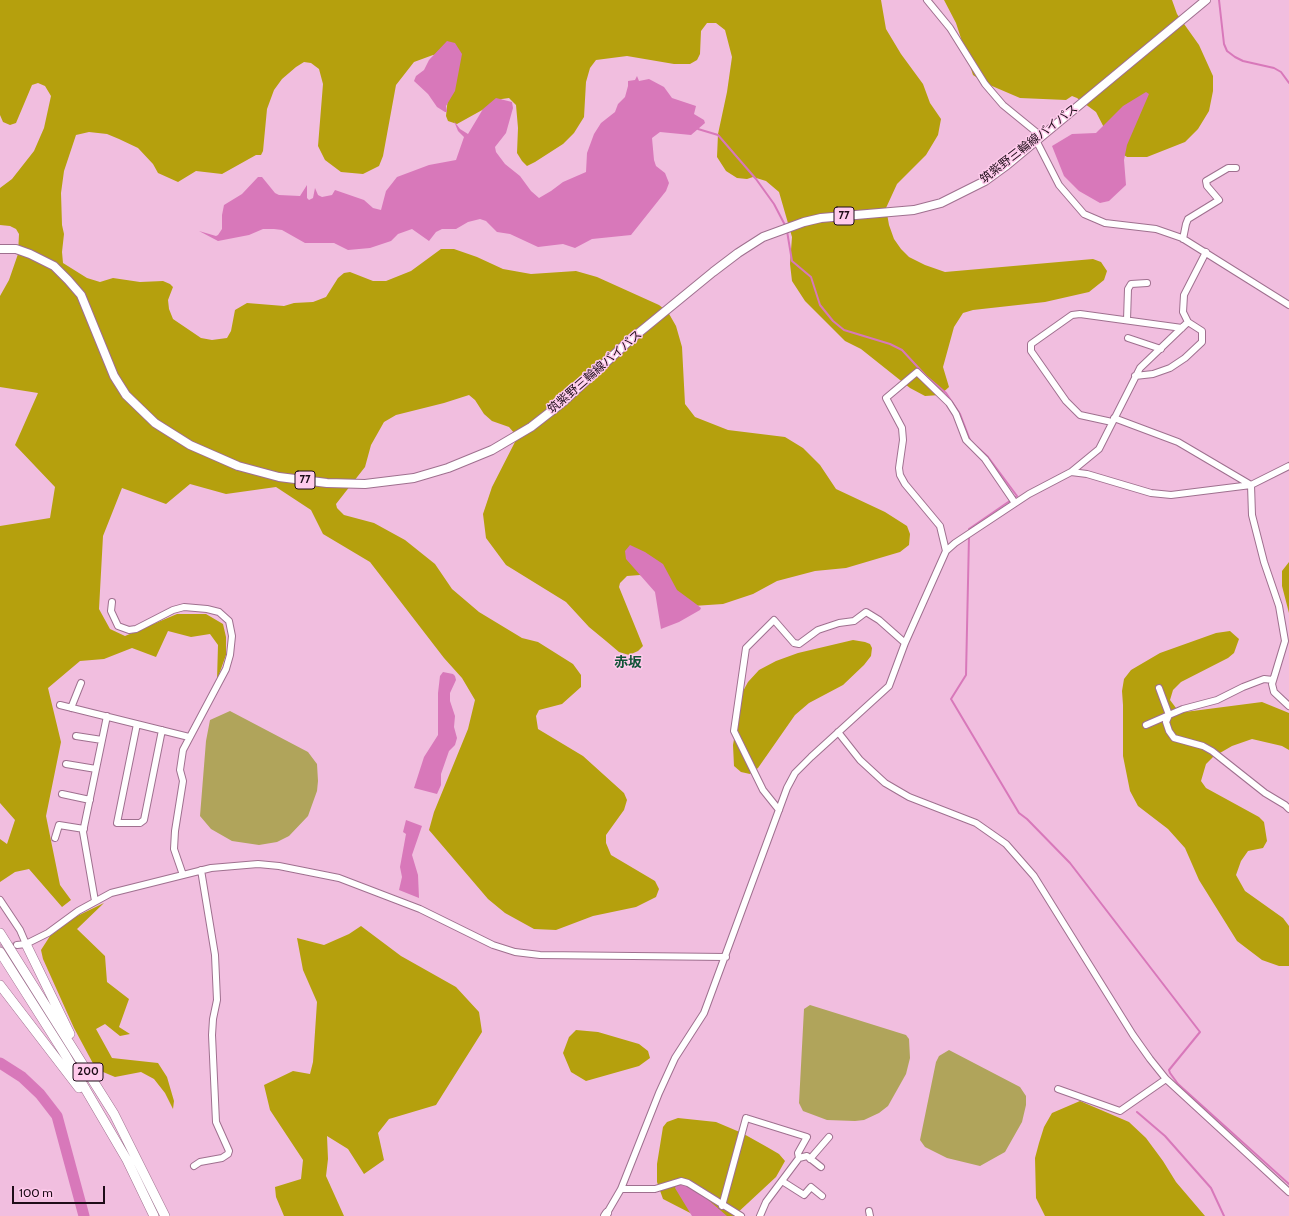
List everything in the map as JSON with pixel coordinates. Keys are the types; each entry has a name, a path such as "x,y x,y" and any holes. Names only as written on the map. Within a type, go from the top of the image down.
{"highway":[{"name":"200","path":"0,933 114,1114 165,1216"},
{"path":"22,944 98,1088"},
{"name":"200","path":"0,952 127,1160 154,1216"},
{"path":"0,985 103,1119"}],"main road":[{"name":"筑紫野三輪線バイパス","path":"0,249 16,249 54,266 81,295 114,376 126,396 141,411 172,434 207,454 232,464 279,477 327,483 381,483 414,478 448,468 492,450 531,427 563,402 630,340 713,272 738,253 764,237 804,222 821,218 914,210 941,203 985,181 1206,0"}],"street":[{"path":"927,0 950,28 985,84 1004,105 1039,138 1059,185 1084,214 1105,223 1156,229 1183,239 1289,305"},
{"path":"1183,239 1188,219 1219,200 1207,186 1206,181 1228,168 1236,168"},
{"path":"1135,376 1153,374 1170,368 1185,358 1202,342 1202,331 1188,322 1183,312 1184,295 1206,252"},
{"path":"1127,320 1128,289 1131,284 1147,283"},
{"path":"1182,328 1080,314 1072,315 1031,344 1030,348 1066,401 1080,415 1113,420 1178,442 1251,485"},
{"path":"606,1215 620,1189 659,1093 675,1058 704,1013 726,957 779,810 795,773 889,686 905,643 946,551 955,543 1015,503 1048,483 1071,472 1099,449 1135,376 1146,362 1188,322"},
{"path":"1128,338 1161,349"},
{"path":"946,551 940,526 905,484 900,474 899,468 903,440 902,428 886,398 917,372 949,403 956,414 966,440 985,459 1015,503"},
{"path":"1071,472 1087,474 1151,493 1171,495 1251,485 1289,466"},
{"path":"1251,485 1252,516 1264,562 1279,606 1285,640 1273,680 1274,692 1289,706"},
{"path":"112,602 111,611 118,626 129,630 136,629 174,610 184,608 213,610 219,612 229,621 232,636 230,655 226,669 189,737 184,750 180,770 183,781 175,831 174,849 183,875"},
{"path":"779,810 763,790 734,731 746,648 774,620 794,643 799,644 818,630 839,623 854,621 866,612 905,643"},
{"path":"1146,725 1192,706 1218,700 1243,686 1264,680 1273,680"},
{"path":"71,708 81,683"},
{"path":"1159,688 1170,715"},
{"path":"60,705 189,737"},
{"path":"1170,715 1166,722 1169,731 1174,738 1203,746 1212,751 1289,809"},
{"path":"95,900 84,830 107,716"},
{"path":"137,724 117,823 140,824 144,820 162,730"},
{"path":"838,732 860,760 885,783 909,797 976,823 1006,844 1034,876 1133,1035 1166,1079 1289,1192"},
{"path":"76,736 102,740"},
{"path":"66,764 96,770"},
{"path":"62,794 90,800"},
{"path":"56,838 59,825 84,830"},
{"path":"298,870 302,863"},
{"path":"0,900 20,930 22,944 48,933 95,900 130,888 201,870 231,865 258,864 339,878 420,909 493,945 515,952 540,955 726,957"},
{"path":"194,1166 200,1162 222,1158 228,1154 228,1150 216,1122 212,1035 213,1019 217,1000 215,955 201,870"},
{"path":"1058,1089 1120,1111 1166,1079"},
{"path":"722,1206 746,1118 807,1137 798,1153 799,1158"},
{"path":"810,1159 829,1137"},
{"path":"760,1216 766,1202 799,1158 807,1156 821,1167"},
{"path":"620,1189 655,1189 682,1181 688,1183 722,1206 741,1216"},
{"path":"782,1181 804,1195 811,1187 822,1196"}],"shaded area":[{"path":"0,0 881,0 886,29 901,54 923,84 930,103 941,119 938,135 926,155 897,184 886,208 889,225 894,239 901,249 909,257 925,265 945,272 1093,259 1101,262 1107,271 1104,280 1089,292 1045,302 973,310 963,313 954,327 943,367 949,387 940,395 925,396 910,388 861,349 845,341 805,301 792,281 790,264 792,237 779,192 766,181 753,177 747,179 737,178 726,171 717,157 718,134 727,92 732,57 725,30 716,23 707,23 701,31 700,54 697,60 690,64 674,64 627,56 596,60 590,68 586,82 584,117 574,133 563,144 527,166 517,153 518,128 516,105 509,98 502,99 457,124 448,121 446,116 448,97 442,54 433,55 414,62 396,85 383,156 379,166 363,174 341,172 325,160 318,146 323,84 319,69 311,63 304,62 282,79 274,90 267,109 263,151 261,155 256,155 222,174 196,171 178,182 158,173 153,164 138,148 119,139 107,134 89,132 76,135 64,171 61,193 62,225 64,234 62,252 63,263 87,278 100,282 113,278 140,282 163,281 170,284 173,287 168,300 169,309 173,319 201,338 212,340 227,338 231,331 235,310 247,303 284,306 294,303 313,302 326,297 338,278 344,273 350,272 373,281 386,281 411,271 441,249 454,249 477,257 503,269 531,274 576,271 597,277 659,305 668,312 676,326 682,347 685,404 695,417 728,430 785,437 803,448 820,465 836,489 885,512 907,526 910,534 909,545 900,552 846,568 815,571 777,581 753,594 723,604 693,606 640,575 627,576 620,583 619,587 643,646 638,651 629,655 619,652 589,627 566,602 506,565 486,538 483,514 492,487 516,440 515,434 509,427 492,421 484,414 475,400 469,395 396,415 384,422 371,445 365,467 336,504 337,508 344,515 374,523 405,540 435,564 452,589 479,612 522,638 538,642 573,664 581,675 581,687 562,704 539,710 536,716 538,729 583,756 624,793 627,800 624,810 606,835 606,843 611,855 655,881 659,889 656,897 636,907 593,916 556,930 534,929 505,913 488,899 429,830 434,812 468,729 475,700 462,678 444,658 370,562 323,534 311,510 276,487 226,494 190,484 166,504 122,488 103,536 99,609 110,629 125,636 177,614 206,614 223,624 226,637 226,655 217,680 218,645 210,634 191,637 168,631 156,657 132,648 104,659 80,661 48,688 61,742 46,816 60,885 71,900 62,907 29,869 15,872 0,882 0,839 7,844 15,820 0,803 0,526 50,518 55,487 15,445 38,393 0,387 0,296 9,280 18,254 19,234 16,229 10,226 0,225 0,188 12,179 34,151 44,128 51,96 45,86 38,83 32,85 16,123 10,125 3,122 0,115"},
{"path":"944,0 1172,0 1177,14 1199,45 1213,76 1213,91 1209,111 1198,129 1185,142 1147,157 1127,157 1115,149 1096,112 1077,98 1072,96 1066,100 1020,98 985,83 973,75 956,23"},
{"path":"447,41 455,43 462,54 455,91 446,106 447,112 445,112 437,107 428,94 414,81 416,76 424,70 429,60"},
{"path":"637,76 639,81 649,79 664,87 672,98 696,106 694,114 704,120 705,123 691,135 660,132 652,138 656,166 665,173 669,183 666,191 631,235 592,239 575,248 563,244 538,247 510,234 497,232 486,221 480,219 468,222 456,229 442,229 436,232 429,241 412,229 398,234 391,241 370,248 348,250 334,243 305,243 282,230 263,229 249,235 218,241 199,231 216,236 218,235 222,229 224,205 242,194 258,177 262,177 275,193 279,195 300,196 307,185 307,198 309,200 313,198 315,188 318,195 322,197 332,195 335,190 364,200 373,208 381,210 386,191 397,177 429,165 456,160 464,137 458,131 454,121 460,129 468,134 483,109 496,98 512,102 513,108 506,133 495,147 496,152 505,164 520,176 531,191 539,198 563,182 586,172 587,153 594,134 601,123 615,112 618,104 625,97 628,81 635,80"},
{"path":"1146,92 1149,94 1127,145 1124,160 1126,185 1109,201 1100,203 1079,191 1064,176 1052,146 1072,134 1096,133 1123,106"},
{"path":"630,545 645,552 663,564 677,590 701,608 700,610 679,622 661,629 655,592 626,559 625,551"},
{"path":"1289,562 1289,613 1282,586 1282,571"},
{"path":"1230,631 1239,639 1234,653 1228,658 1181,682 1173,690 1170,700 1176,708 1185,712 1262,702 1289,713 1289,750 1282,746 1252,739 1232,746 1213,757 1206,764 1201,781 1206,788 1259,817 1264,822 1267,841 1263,848 1248,851 1241,861 1236,875 1245,891 1283,918 1289,926 1289,966 1279,966 1262,960 1237,941 1199,880 1185,848 1168,829 1138,806 1130,791 1123,756 1122,691 1124,679 1131,670 1160,653 1216,633"},
{"path":"853,640 870,644 872,648 871,656 864,665 843,685 809,703 795,715 758,768 750,774 741,772 734,766 733,745 742,693 748,682 759,670 776,661 798,653"},
{"path":"443,672 453,674 456,680 450,693 450,701 455,716 454,727 457,738 455,745 449,751 441,774 441,785 437,794 414,788 424,757 438,735 438,693 440,676"},
{"path":"230,711 308,752 317,764 317,791 308,816 289,836 277,842 259,845 232,841 211,829 200,816 206,741 210,720"},
{"path":"406,820 422,826 412,855 418,875 419,898 399,890 402,877 400,867 406,834 403,832"},
{"path":"104,903 77,929 105,956 107,982 129,999 119,1027 130,1034 120,1036 105,1024 96,1029 112,1058 158,1063 167,1077 174,1101 173,1109 165,1093 154,1079 141,1072 115,1077 96,1069 74,1028 43,959 41,950 50,936 73,918"},
{"path":"361,926 401,956 456,987 479,1012 482,1032 436,1105 389,1119 378,1133 384,1160 364,1174 348,1149 327,1136 328,1159 326,1176 344,1216 284,1216 276,1197 275,1187 301,1179 303,1160 270,1110 264,1085 293,1071 310,1074 313,1062 317,1002 303,970 297,938 324,945 349,934"},
{"path":"810,1005 906,1035 909,1039 910,1058 906,1074 888,1106 879,1113 864,1120 855,1121 827,1120 803,1111 799,1103 804,1009"},
{"path":"576,1030 598,1032 639,1044 648,1051 650,1058 639,1066 586,1081 571,1072 563,1053 569,1037"},
{"path":"949,1050 1020,1087 1026,1096 1026,1105 1022,1122 1005,1152 980,1166 947,1158 925,1147 920,1140 936,1062 939,1056"},
{"path":"1080,1101 1129,1122 1146,1138 1176,1182 1205,1216 1045,1216 1036,1198 1035,1158 1039,1143 1044,1127 1052,1113"},
{"path":"678,1118 716,1122 742,1133 767,1147 779,1154 785,1161 776,1177 734,1216 696,1216 663,1199 657,1182 657,1164 663,1127 667,1122"},
{"path":"677,1184 687,1185 706,1198 727,1216 692,1216 675,1188"}],"waterway":[{"path":"1219,0 1224,44 1227,51 1243,61 1274,68 1281,72 1289,83"},
{"path":"698,129 718,135 756,179 774,204 786,227"},
{"path":"787,231 792,261 811,277 820,305 833,321 844,330 890,344 902,350 926,376 946,393 960,414 970,440"},
{"path":"969,532 969,529 1017,496 988,457 977,447"},
{"path":"969,536 966,675 951,699 1019,813 1027,819 1070,863 1200,1032 1169,1070 1170,1073 1178,1084 1289,1184"},
{"path":"0,1063 22,1077 40,1094 57,1116 84,1216"},
{"path":"1137,1112 1165,1136 1211,1188 1224,1216"}],"tunnel":[{"path":"0,947 17,945"}],"district":[{"name":"赤坂","path":"628,663"}]}
